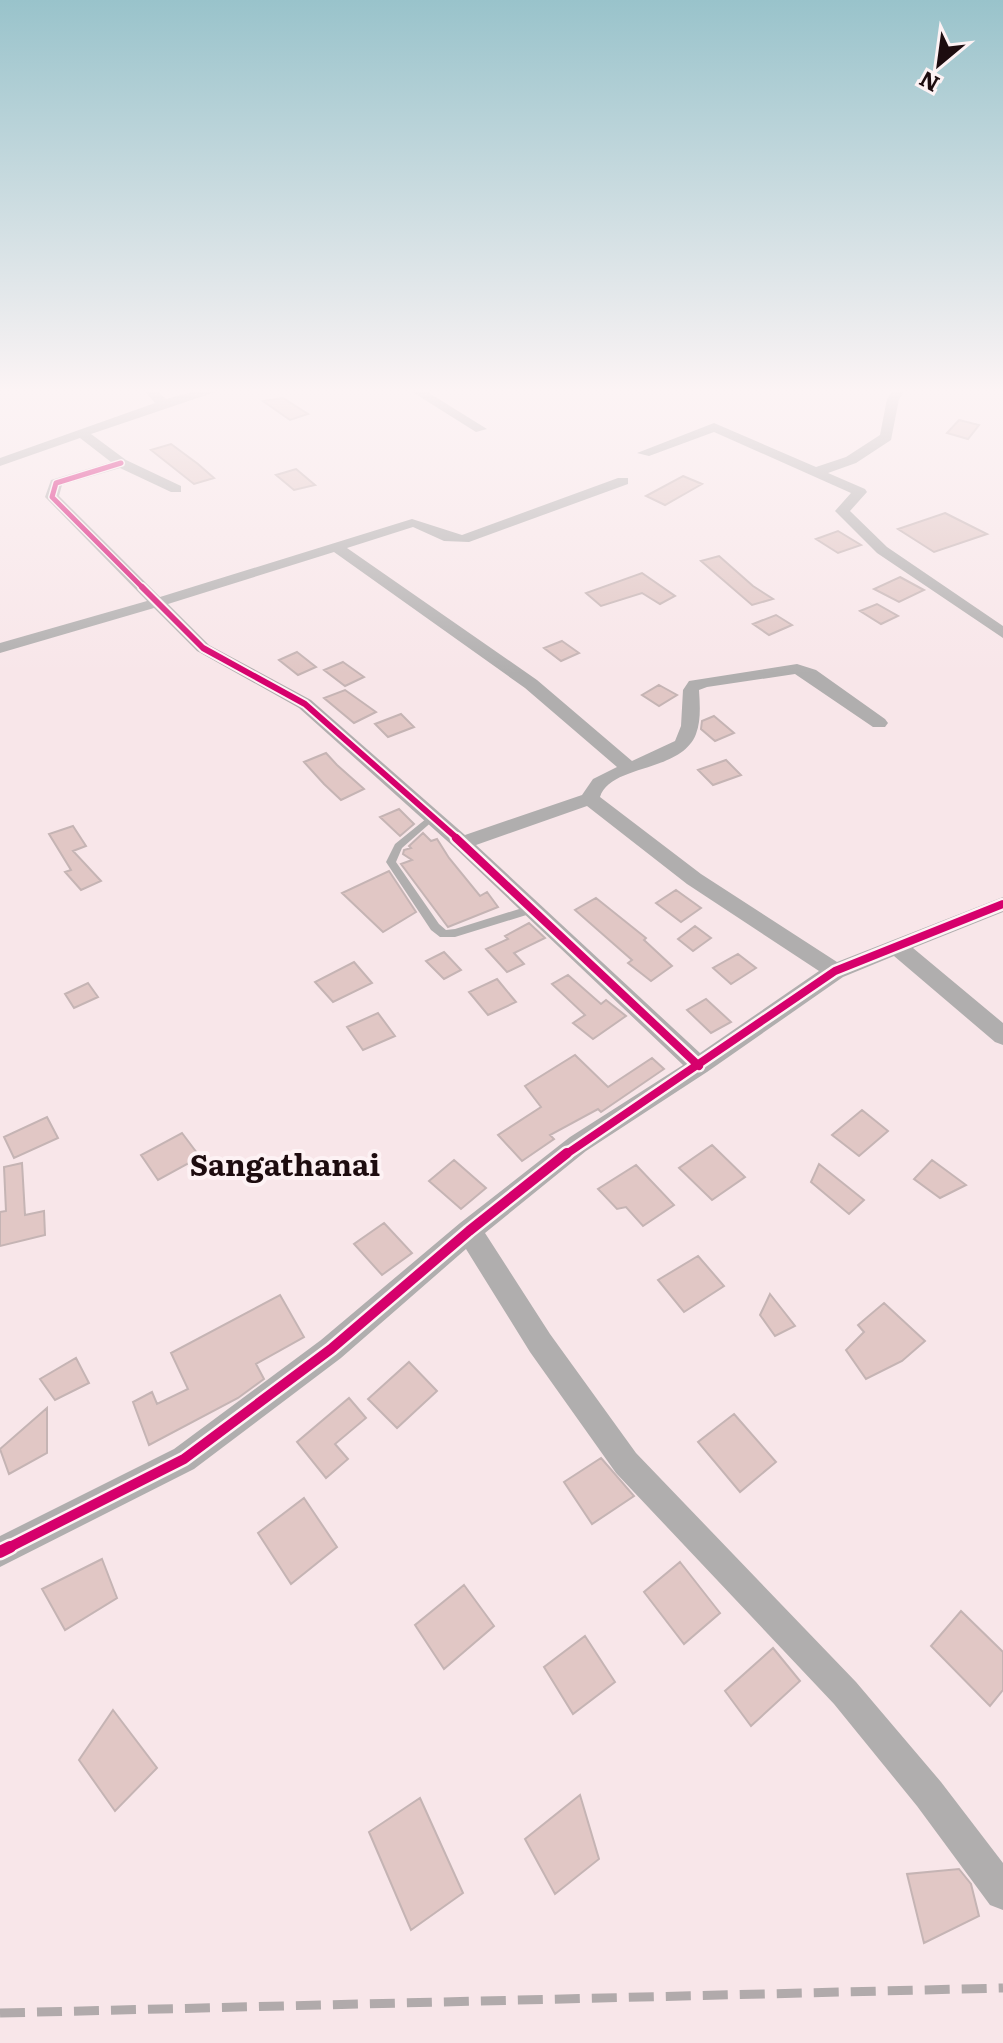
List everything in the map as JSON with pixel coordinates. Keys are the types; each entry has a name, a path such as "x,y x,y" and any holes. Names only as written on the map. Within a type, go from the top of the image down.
{"street":[{"path":"56,483 52,497 203,648 305,704 462,843 699,1066"},
{"path":"164,483 176,489"},
{"path":"0,648 412,523 424,524 446,539 464,539 617,483"},
{"path":"841,483 860,492 842,511 882,550 1003,633"},
{"path":"336,547 531,684 630,768"},
{"path":"590,799 591,791 600,782 681,747 690,733 691,690 705,682 797,669 810,674 879,723"},
{"path":"462,843 590,799"},
{"path":"590,799 694,879 835,971"},
{"path":"0,1552 184,1459 331,1349 469,1231 578,1144 699,1066 835,971 1003,904"},
{"path":"899,948 1003,1036"},
{"path":"469,1231 540,1343 626,1463 845,1693 929,1794 1003,1892"}],"lane":[{"path":"432,817 398,846 391,862 435,927 444,934 455,933 532,909"}],"building":[{"path":"286,483 315,485 294,490"},
{"path":"669,483 702,484 665,505 646,496"},
{"path":"945,513 987,534 934,552 898,529"},
{"path":"838,531 861,545 838,553 816,539"},
{"path":"719,556 773,599 752,605 701,561"},
{"path":"642,573 675,596 660,604 642,593 601,606 586,593"},
{"path":"900,577 924,590 899,602 874,589"},
{"path":"877,604 898,616 881,624 860,611"},
{"path":"776,615 792,625 769,635 753,624"},
{"path":"562,641 579,653 561,661 544,648"},
{"path":"297,652 316,667 298,675 279,660"},
{"path":"343,662 364,677 345,686 324,670"},
{"path":"659,685 677,695 659,706 642,695"},
{"path":"345,690 376,712 354,723 324,698"},
{"path":"401,714 414,727 388,737 375,724"},
{"path":"714,716 734,733 715,741 701,729 702,721"},
{"path":"326,753 364,789 341,800 324,784 304,762"},
{"path":"726,760 741,775 713,785 698,770"},
{"path":"399,809 414,824 400,836 380,817"},
{"path":"73,826 86,846 73,851 101,881 81,890 65,872 71,870 49,834"},
{"path":"423,833 431,841 437,839 480,896 487,892 498,907 448,927 401,864 412,860 403,854 404,850 411,848 409,846"},
{"path":"389,871 416,912 383,932 342,893"},
{"path":"676,890 701,908 681,922 656,903"},
{"path":"596,898 646,938 644,940 672,966 651,981 628,963 632,960 575,910"},
{"path":"529,923 545,938 514,953 524,964 507,972 486,949 508,939 505,936"},
{"path":"695,926 711,938 693,951 678,939"},
{"path":"444,952 461,970 444,979 426,961"},
{"path":"738,954 756,968 731,984 713,968"},
{"path":"354,962 372,983 333,1002 315,982"},
{"path":"568,975 601,1004 606,1000 626,1016 593,1039 573,1023 585,1015 552,984"},
{"path":"497,979 516,1002 488,1015 469,992"},
{"path":"88,983 98,997 74,1008 65,994"},
{"path":"706,999 731,1022 711,1033 687,1010"},
{"path":"378,1013 395,1036 363,1050 347,1027"},
{"path":"575,1055 608,1087 652,1058 664,1069 601,1112 598,1109 550,1135 554,1139 522,1161 498,1135 541,1107 525,1086"},
{"path":"862,1110 888,1131 859,1156 832,1135"},
{"path":"47,1117 58,1138 14,1158 4,1137"},
{"path":"182,1133 200,1157 158,1180 141,1155"},
{"path":"712,1145 745,1177 712,1200 679,1168"},
{"path":"454,1160 486,1188 461,1209 429,1181"},
{"path":"932,1160 966,1185 940,1198 914,1179"},
{"path":"22,1163 25,1215 44,1211 45,1235 0,1246 0,1212 6,1211 4,1167"},
{"path":"819,1164 864,1200 849,1214 811,1182"},
{"path":"636,1165 674,1205 643,1226 626,1207 617,1209 598,1189"},
{"path":"384,1223 412,1253 382,1275 354,1244"},
{"path":"698,1256 724,1286 684,1312 658,1280"},
{"path":"770,1294 795,1326 775,1336 760,1315"},
{"path":"280,1295 304,1337 256,1364 264,1379 238,1398 149,1445 133,1402 152,1392 157,1404 188,1389 171,1353"},
{"path":"884,1303 925,1341 902,1361 866,1379 846,1350 864,1332 858,1325"},
{"path":"76,1358 89,1383 55,1400 40,1379"},
{"path":"409,1362 437,1391 397,1428 368,1399"},
{"path":"349,1398 366,1418 335,1444 348,1459 326,1478 297,1442"},
{"path":"47,1408 47,1453 9,1474 0,1449"},
{"path":"734,1414 776,1462 740,1492 698,1442"},
{"path":"601,1458 634,1496 592,1524 564,1482"},
{"path":"304,1498 337,1547 291,1584 258,1533"},
{"path":"102,1559 117,1598 65,1630 42,1589"},
{"path":"680,1562 720,1613 684,1644 644,1592"},
{"path":"464,1585 494,1626 444,1669 415,1625"},
{"path":"961,1611 1003,1652 1003,1690 990,1706 931,1646"},
{"path":"585,1636 615,1682 573,1714 544,1667"},
{"path":"773,1648 800,1681 751,1726 725,1691"},
{"path":"113,1710 157,1768 115,1811 79,1760"},
{"path":"580,1795 599,1859 555,1894 525,1839"},
{"path":"420,1798 463,1893 411,1930 369,1832"},
{"path":"959,1869 971,1884 979,1916 924,1943 907,1874"}],"railway":[{"path":"0,2013 1003,1988"}],"cycle path":[{"path":"56,483 52,497 203,648 305,704 462,843 699,1066"},
{"path":"0,1552 184,1459 331,1349 469,1231 578,1144 699,1066 835,971 1003,904"}],"district":[{"name":"Sangathanai","path":"285,1166"}]}
